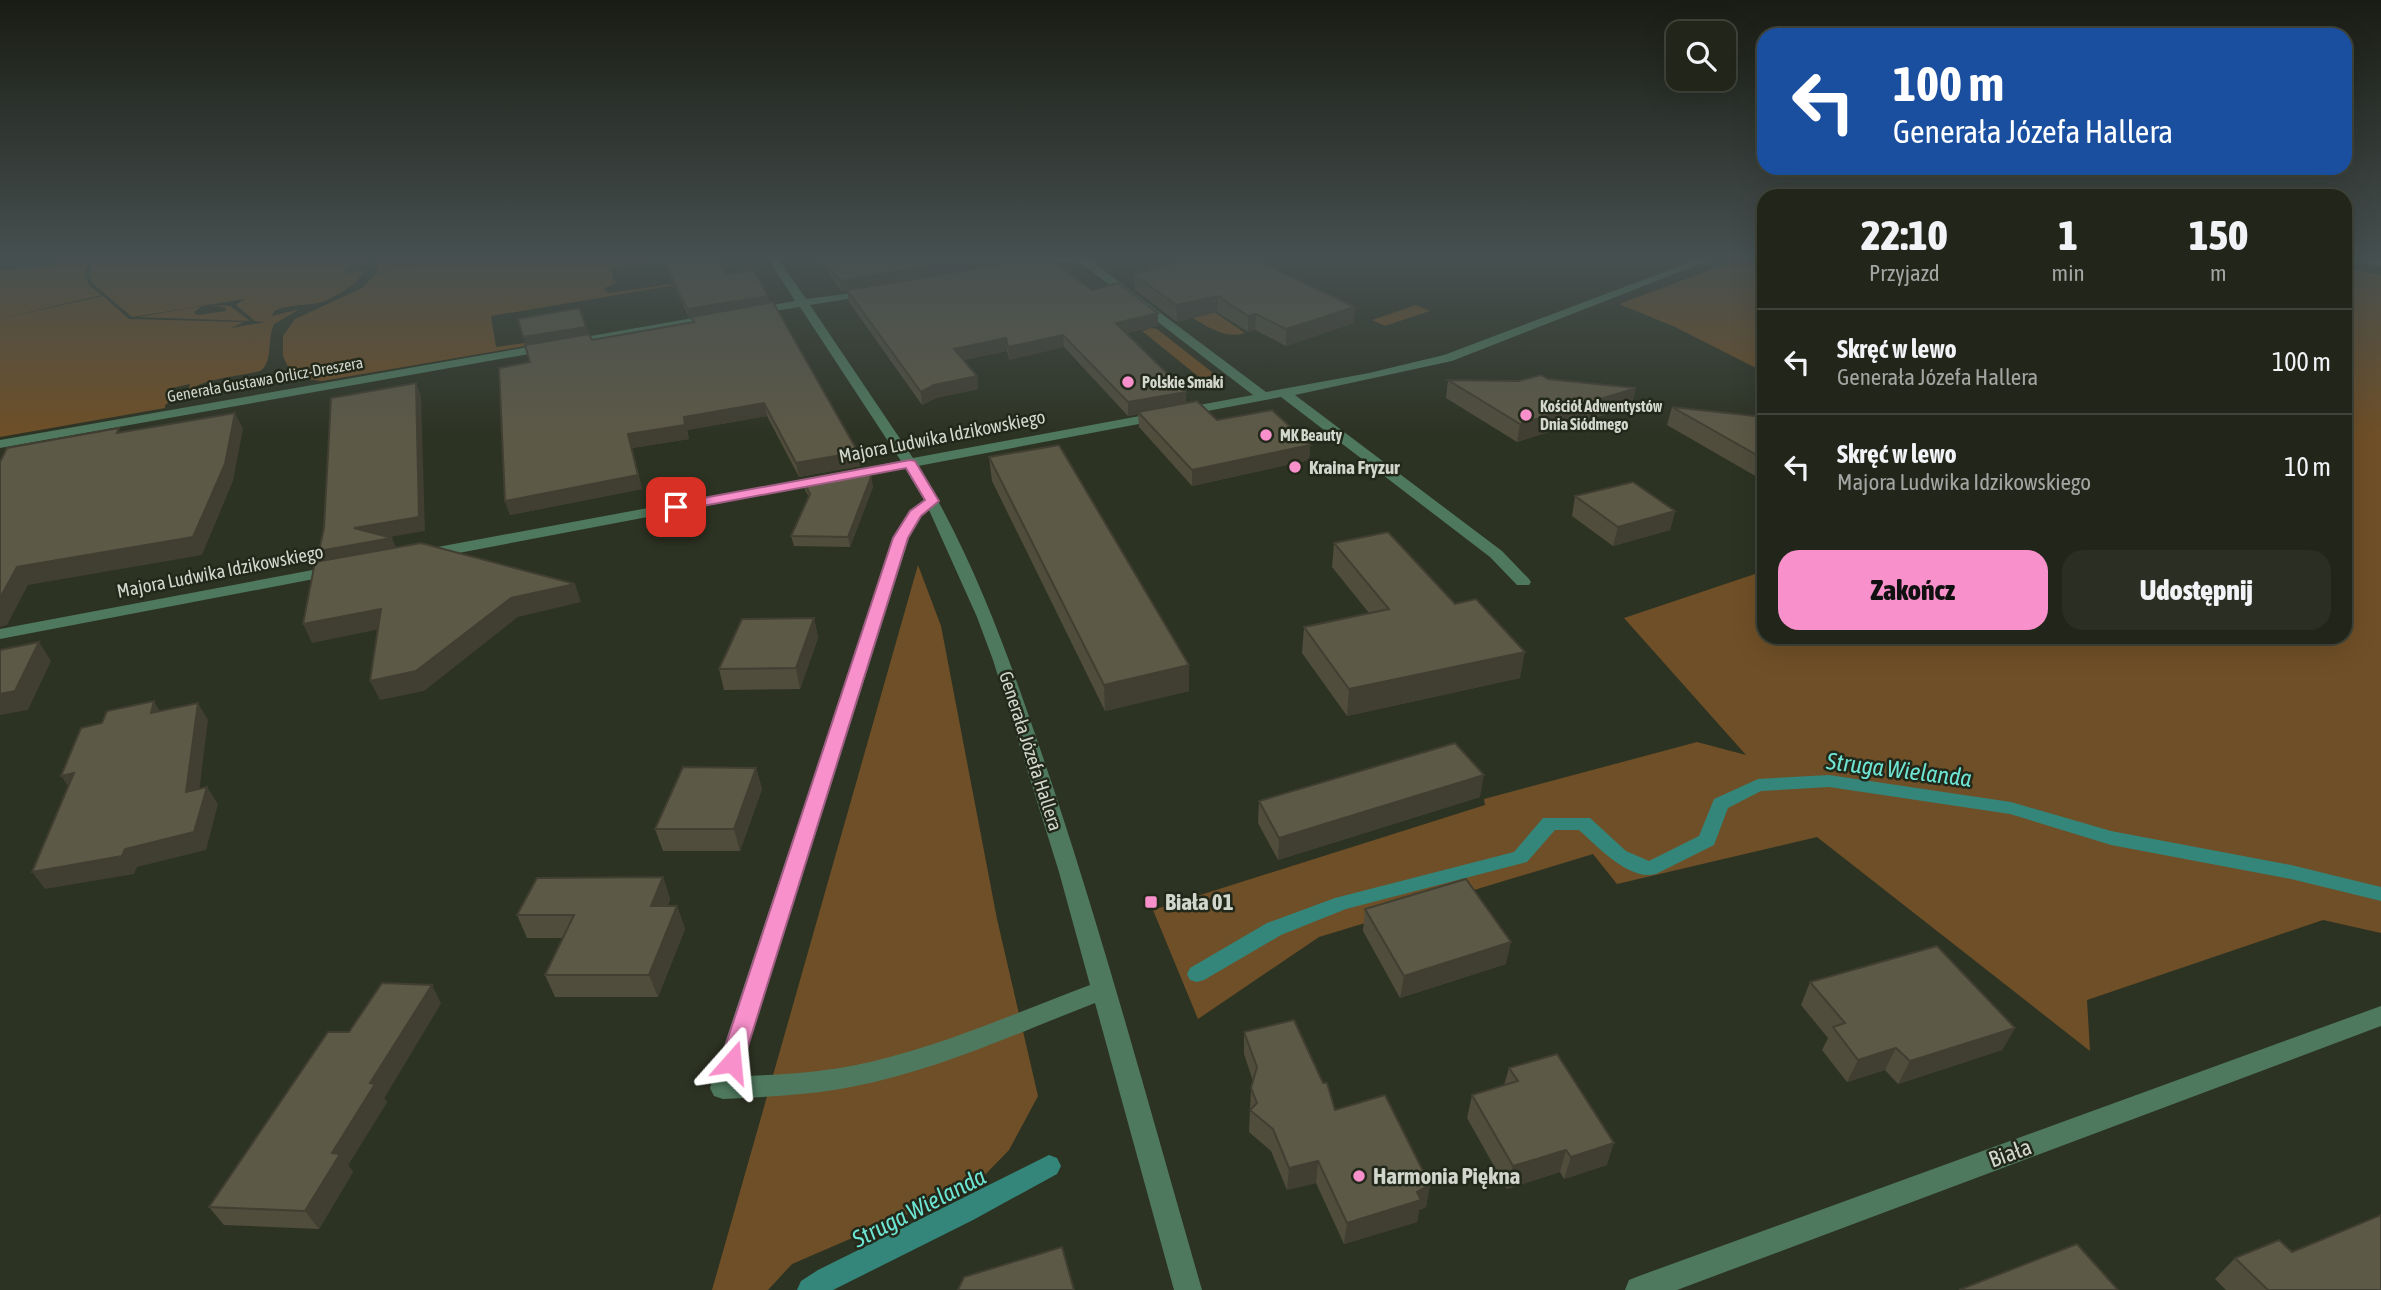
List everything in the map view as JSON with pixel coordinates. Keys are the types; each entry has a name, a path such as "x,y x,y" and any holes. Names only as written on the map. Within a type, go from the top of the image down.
{"street":[{"name":"Generała Gustawa Orlicz-Dreszera","path":"0,444 718,317"},
{"name":"Generała Józefa Hallera","path":"812,317 932,501 986,617 1070,872 1188,1290"},
{"path":"1158,317 1264,397"},
{"name":"Majora Ludwika Idzikowskiego","path":"408,557 1284,393 1448,358 1555,317"},
{"path":"1284,393 1496,554 1523,582"},
{"path":"932,501 915,513 901,538 723,1088 792,1085 869,1073 972,1042 1102,990"},
{"name":"Majora Ludwika Idzikowskiego","path":"0,634 354,567"},
{"name":"Biała","path":"1639,1290 2381,1016"}],"shaded area":[{"path":"0,317 127,317 244,322 231,328 265,322 255,321 250,317 286,317 274,324 267,363 260,371 210,381 188,392 190,384 172,388 176,393 165,408 0,437"},
{"path":"144,317 245,317 250,321"},
{"path":"491,317 496,347 532,342 526,346 322,381 298,378 283,356 283,336 295,319"},
{"path":"1192,317 1222,317 1245,333 1230,335 1207,327"},
{"path":"1380,317 1411,317 1385,326 1372,320"},
{"path":"1651,317 1757,317 1757,368"},
{"path":"2352,317 2381,317 2381,933 2323,920 2087,1000 2090,1051 1817,837 1617,884 1593,854 1319,937 1198,1019 1153,910 1485,805 1484,799 1697,742 1746,755 1624,618 1757,573 1757,644 2352,644"},
{"path":"1157,329 1217,376 1199,377 1142,331"},
{"path":"918,565 941,626 997,919 1038,1096 1009,1150 975,1185 792,1264 768,1290 712,1290"}],"building":[{"path":"582,317 586,327 523,337 518,319"},
{"path":"691,317 782,317 858,452 796,463 764,403 684,417 685,425 628,434 638,475 505,501 499,368 530,362 525,345 589,334 592,340 694,322"},
{"path":"867,317 1140,317 1116,323 1186,392 1128,402 1063,335 1008,347 1006,338 954,349 977,376 934,385 921,392"},
{"path":"1262,317 1323,317 1286,329"},
{"path":"1541,375 1548,379 1636,388 1520,424 1448,380 1518,381"},
{"path":"416,383 419,517 354,528 392,538 319,551 324,528 331,398"},
{"path":"1197,401 1217,420 1272,410 1310,445 1192,470 1138,412"},
{"path":"1672,407 1757,416 1757,455"},
{"path":"235,413 225,464 193,537 17,567 0,598 0,462 7,448 119,428 117,433"},
{"path":"1059,445 1189,665 1104,685 989,457"},
{"path":"866,468 871,477 848,537 791,536 810,494 803,480"},
{"path":"1633,482 1675,511 1618,527 1575,496"},
{"path":"1388,532 1455,604 1476,599 1525,652 1349,689 1304,627 1389,609 1334,543"},
{"path":"421,543 575,584 511,598 416,671 370,681 381,609 303,624 315,562"},
{"path":"814,618 796,668 719,669 742,619"},
{"path":"39,642 15,691 0,694 0,650"},
{"path":"154,701 151,713 198,703 186,792 207,787 194,832 125,849 122,856 32,872 74,773 61,776 81,728 102,723 107,711"},
{"path":"1455,743 1484,775 1279,838 1259,801"},
{"path":"683,767 756,768 734,829 655,829"},
{"path":"663,877 651,906 677,906 649,975 545,975 574,915 517,915 537,878"},
{"path":"1466,879 1511,942 1404,976 1365,909"},
{"path":"1937,946 2015,1028 1910,1061 1896,1048 1858,1060 1833,1027 1845,1023 1810,982"},
{"path":"382,983 432,985 370,1083 375,1084 332,1153 340,1154 305,1211 209,1207 328,1032 349,1032"},
{"path":"1294,1020 1323,1083 1327,1083 1335,1110 1385,1095 1430,1185 1417,1192 1421,1200 1347,1223 1318,1161 1289,1168 1273,1129 1250,1110 1257,1103 1251,1088 1257,1067 1244,1032"},
{"path":"1557,1054 1614,1143 1571,1157 1566,1150 1513,1166 1472,1095 1518,1081 1509,1068"},
{"path":"2381,1215 2381,1290 2268,1290 2235,1258 2279,1240 2292,1252"},
{"path":"2077,1244 2118,1290 1959,1290"},
{"path":"1062,1247 1074,1290 958,1290 964,1277"}],"waterway":[{"name":"Struga Wielanda","path":"1197,974 1274,929 1342,903 1520,857 1550,823 1583,823 1619,856 1649,869 1707,840 1720,804 1758,785 1829,781 2011,808 2111,838 2291,872 2381,894"},
{"name":"Struga Wielanda","path":"810,1290 1049,1166"}],"place":[{"name":"Polskie Smaki","path":"1128,382"},
{"name":"Kościół Adwentystów Dnia Siódmego","path":"1526,415"},
{"name":"MK Beauty","path":"1266,435"},
{"name":"Kraina Fryzur","path":"1295,467"},
{"name":"Biała 01","path":"1151,902"},
{"name":"Harmonia Piękna","path":"1359,1176"}],"route":[{"path":"676,507 910,464 932,501 915,513 901,538 732,1062"}]}
